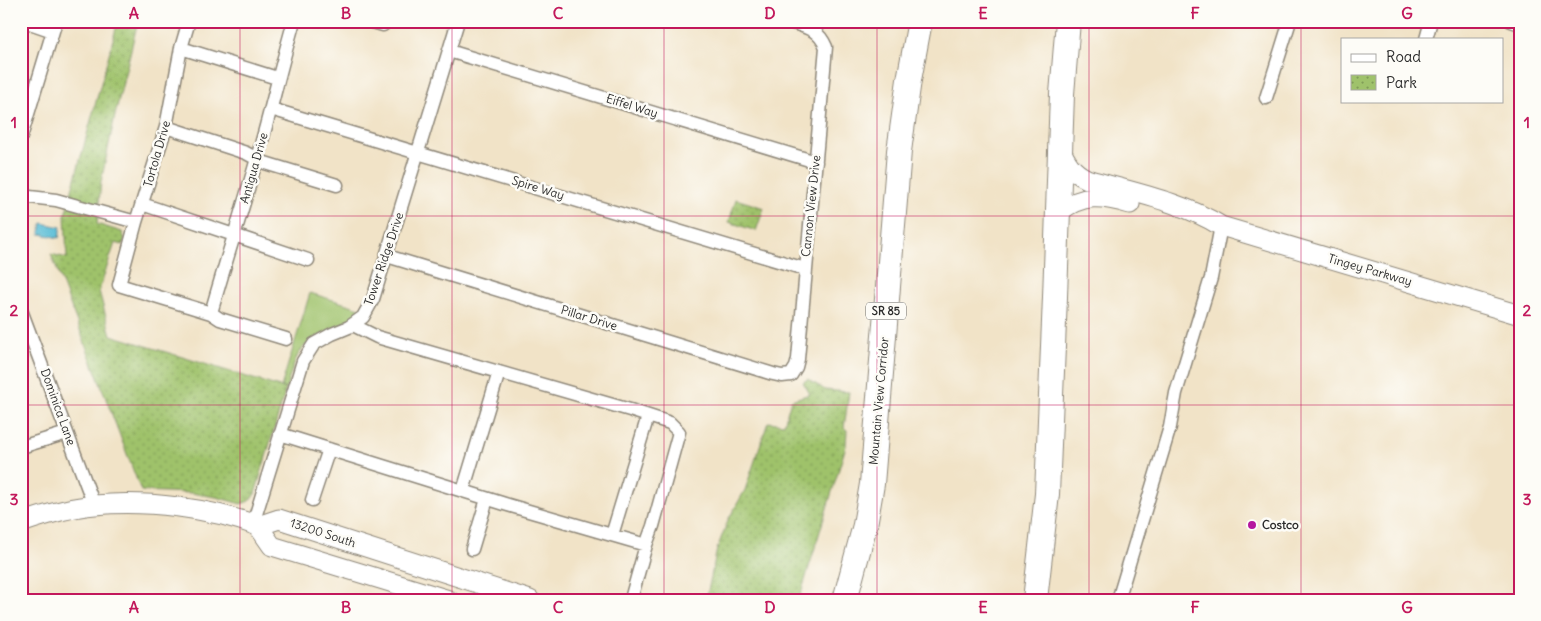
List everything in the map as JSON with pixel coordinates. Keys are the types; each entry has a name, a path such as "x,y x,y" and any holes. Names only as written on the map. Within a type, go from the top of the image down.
{"highway":[{"name":"Mountain View Corridor","path":"845,600 865,525 872,484 899,151 920,21"},
{"path":"1035,600 1046,494 1059,212 1062,94 1068,21"}],"street":[{"path":"21,137 26,105 55,26 24,21"},
{"name":"Tortola Drive","path":"189,21 180,48 166,127 136,222 119,285 212,313"},
{"name":"Antigua Drive","path":"212,313 271,109 277,78 294,21"},
{"path":"369,21 383,25"},
{"name":"Tower Ridge Drive","path":"255,525 280,434 303,361 314,344 353,325 363,317 373,299 458,21"},
{"name":"Cannon View Drive","path":"787,21 811,29 822,37 826,47 798,359 796,367 791,374"},
{"path":"1266,98 1290,21"},
{"path":"1426,38 1431,21"},
{"path":"1511,21 1520,24"},
{"path":"180,48 277,78"},
{"name":"Eiffel Way","path":"449,50 816,162"},
{"name":"Spire Way","path":"271,109 805,269"},
{"path":"166,127 246,153 265,163 337,185"},
{"name":"Tingey Parkway","path":"1060,148 1066,161 1080,176 1200,214 1220,226 1520,314"},
{"path":"21,196 56,200 136,222"},
{"name":"Tingey Parkway","path":"1059,212 1079,200 1106,198 1188,222 1220,226"},
{"path":"142,204 308,260"},
{"path":"1118,600 1170,427 1176,393 1211,278 1220,226"},
{"name":"Pillar Drive","path":"387,256 773,374 782,376 791,374"},
{"name":"Dominica Lane","path":"21,310 94,505"},
{"path":"212,313 220,318 286,339"},
{"path":"353,325 377,337 670,423 679,432 631,599"},
{"path":"463,491 499,372"},
{"path":"612,535 648,416"},
{"path":"21,447 67,433"},
{"path":"280,434 646,545"},
{"path":"312,500 329,449"},
{"path":"472,549 487,498"},
{"path":"21,523 40,516 94,505 136,504 200,510 255,525 272,546 449,600"},
{"name":"13200 South","path":"255,525 279,519 530,600"},
{"path":"398,584 406,560"}],"green space":[{"path":"118,21 138,21 101,182 97,224 122,232 125,239 123,245 115,243 99,291 111,335 286,389 255,494 249,501 241,504 191,493 141,491 51,254 67,258 65,215"},
{"path":"736,199 764,208 756,231 729,222"},
{"path":"310,293 360,308 347,321 306,345 295,360 286,389 281,387"},
{"path":"808,379 825,390 849,392 844,428 847,430 846,446 799,600 706,600 717,549 728,520 745,490 768,422 784,424 791,400 810,394 803,382"}],"water":[{"path":"42,223 61,227 59,238 40,234"}],"place":[{"name":"Costco","path":"1252,525"}]}
